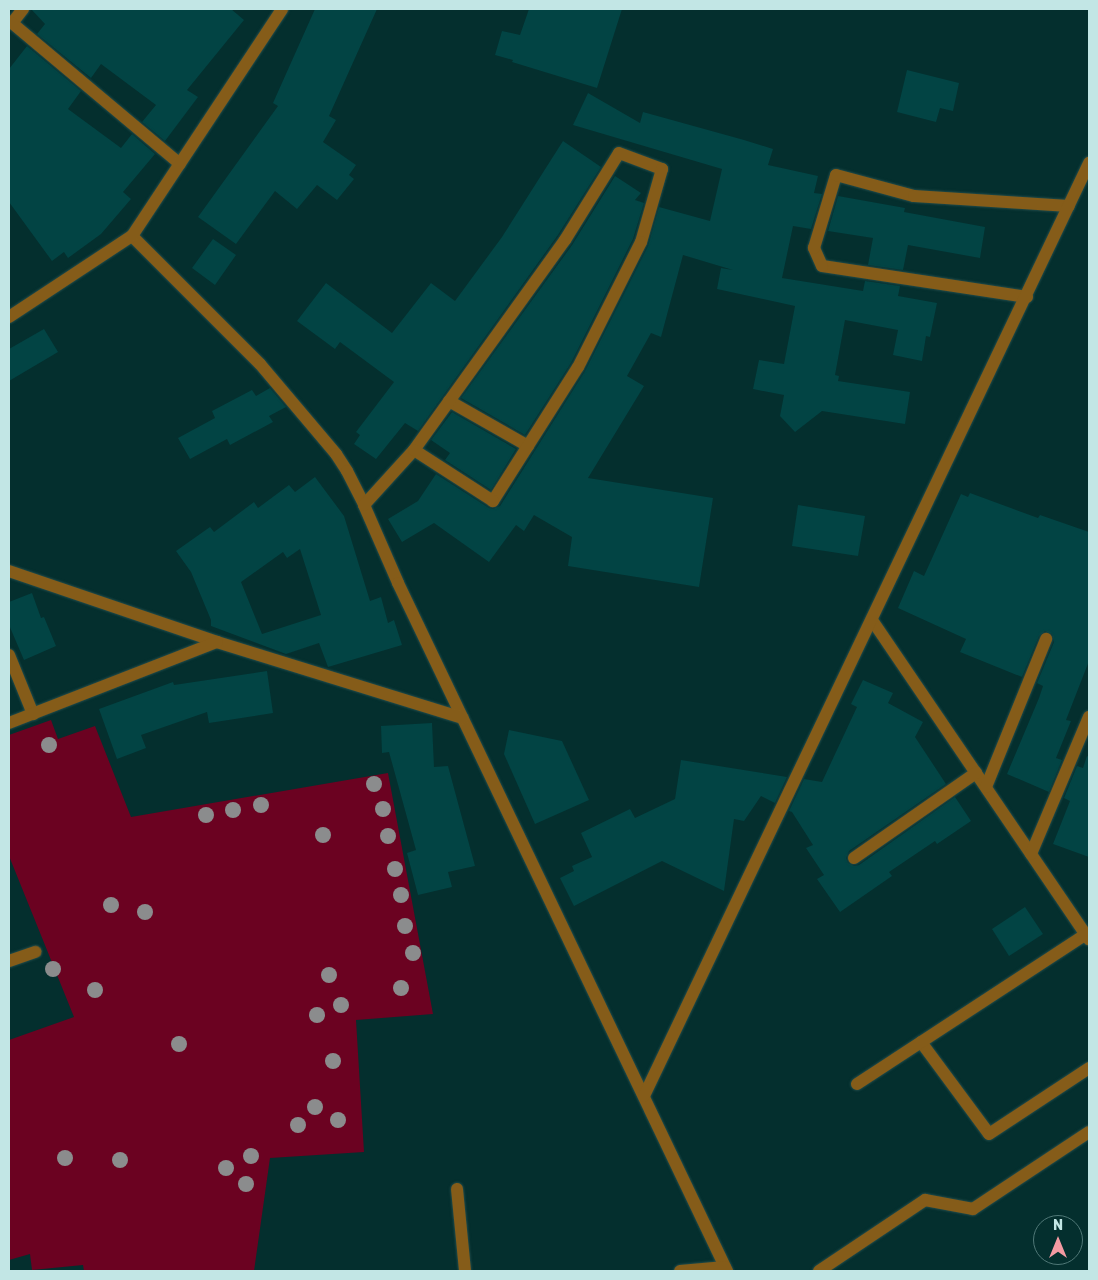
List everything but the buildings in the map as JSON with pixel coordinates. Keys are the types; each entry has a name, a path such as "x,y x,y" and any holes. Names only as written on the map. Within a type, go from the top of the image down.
{"street":[{"path":"23,9 12,23 180,164"},
{"path":"9,317 132,236 282,9"},
{"path":"364,505 414,450 565,240 619,153 662,168 641,242 578,367 493,501 414,450"},
{"path":"644,1096 1027,297 1089,163"},
{"path":"1027,297 822,266 814,248 836,175 914,196 1069,206"},
{"path":"132,236 260,364 336,454 364,505 398,583 726,1269 680,1271"},
{"path":"449,401 528,446"},
{"path":"9,572 217,642 463,718"},
{"path":"857,1084 1088,936 872,620"},
{"path":"986,787 1046,640"},
{"path":"9,723 217,642"},
{"path":"9,655 33,714"},
{"path":"1031,854 1089,717"},
{"path":"854,858 976,773"},
{"path":"9,962 35,952"},
{"path":"921,1042 989,1134 1089,1068"},
{"path":"819,1271 925,1200 974,1209 1089,1132"},
{"path":"457,1189 465,1271"}],"shaded area":[{"path":"51,720 58,739 95,726 131,817 388,773 433,1014 356,1020 364,1152 270,1158 254,1271 84,1271 83,1265 32,1270 30,1254 9,1260 9,1040 74,1017 9,856 9,735"}]}
